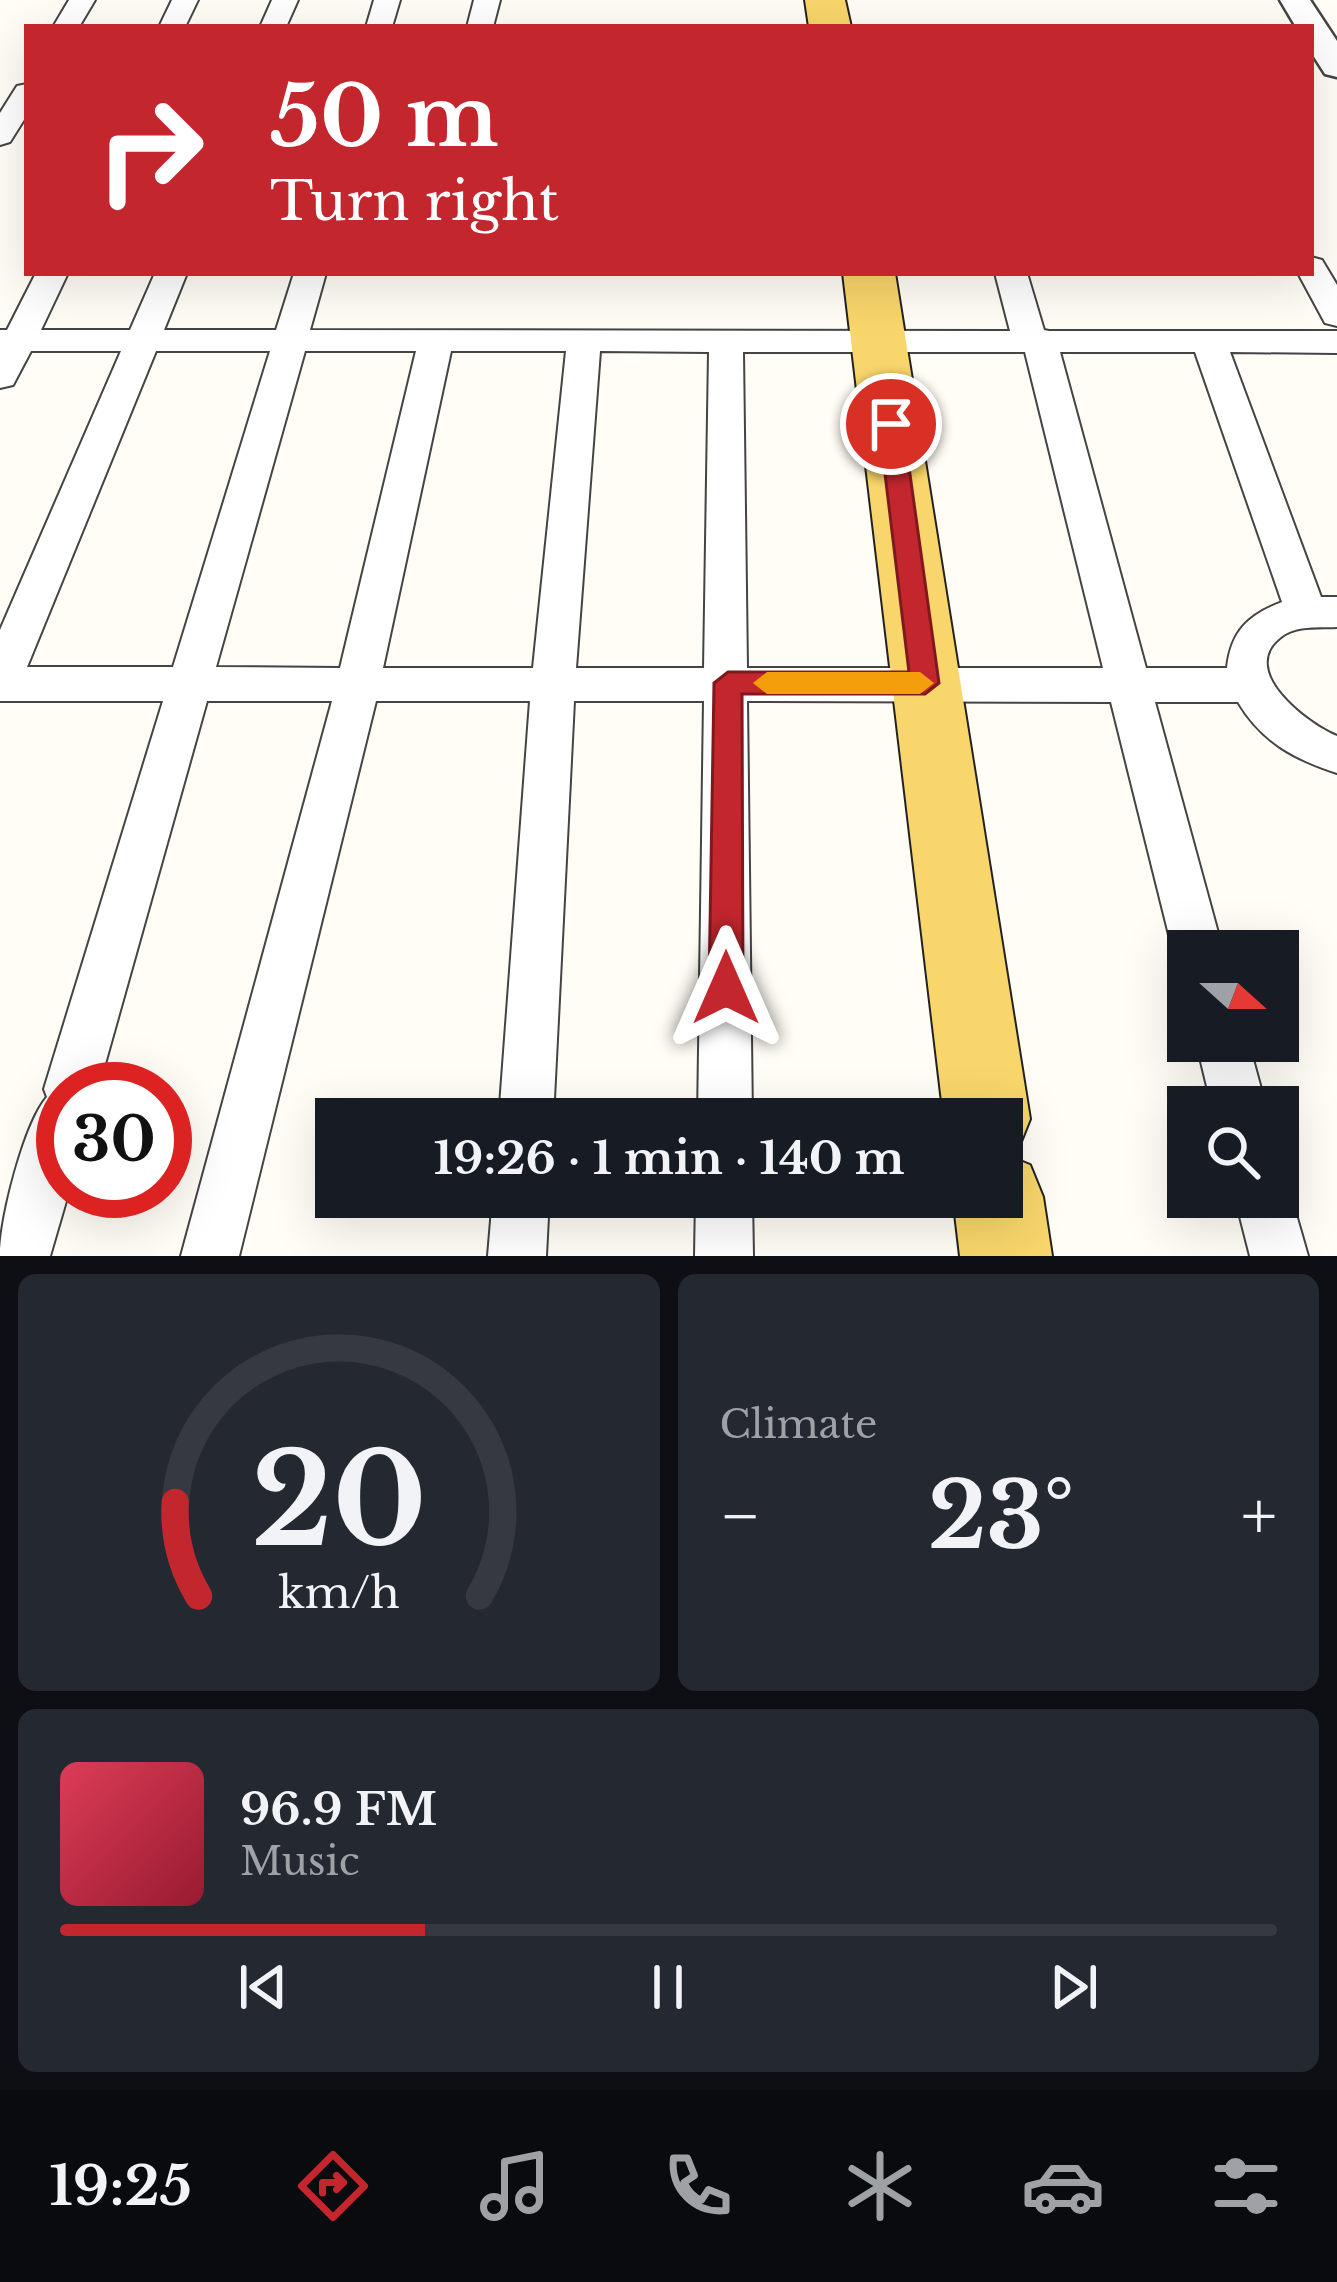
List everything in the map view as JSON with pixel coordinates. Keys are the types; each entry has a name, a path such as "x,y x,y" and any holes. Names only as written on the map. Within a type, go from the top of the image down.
{"main road":[{"path":"875,305 983,1098"},
{"path":"1001,1218 1006,1256"}],"street":[{"path":"1314,272 1337,316"},
{"path":"0,377 10,340 50,276"},
{"path":"170,276 0,682 1249,685"},
{"path":"79,1062 309,276"},
{"path":"1012,276 1034,339 1192,930"},
{"path":"10,340 726,339 875,305 1034,339 1337,342"},
{"path":"725,1098 726,339"},
{"path":"527,1098 553,683 584,340"},
{"path":"210,1256 358,684 436,341"},
{"path":"1210,342 1321,611 1270,620 1252,637 1245,659 1249,685 1265,712 1292,735 1337,755"},
{"path":"21,1256 36,1206"},
{"path":"517,1256 519,1218"},
{"path":"724,1218 724,1256"},
{"path":"1269,1218 1279,1256"}],"slow traffic":[{"path":"767,683 920,683"}],"route":[{"path":"726,988 728,683 925,683 891,424"}]}
